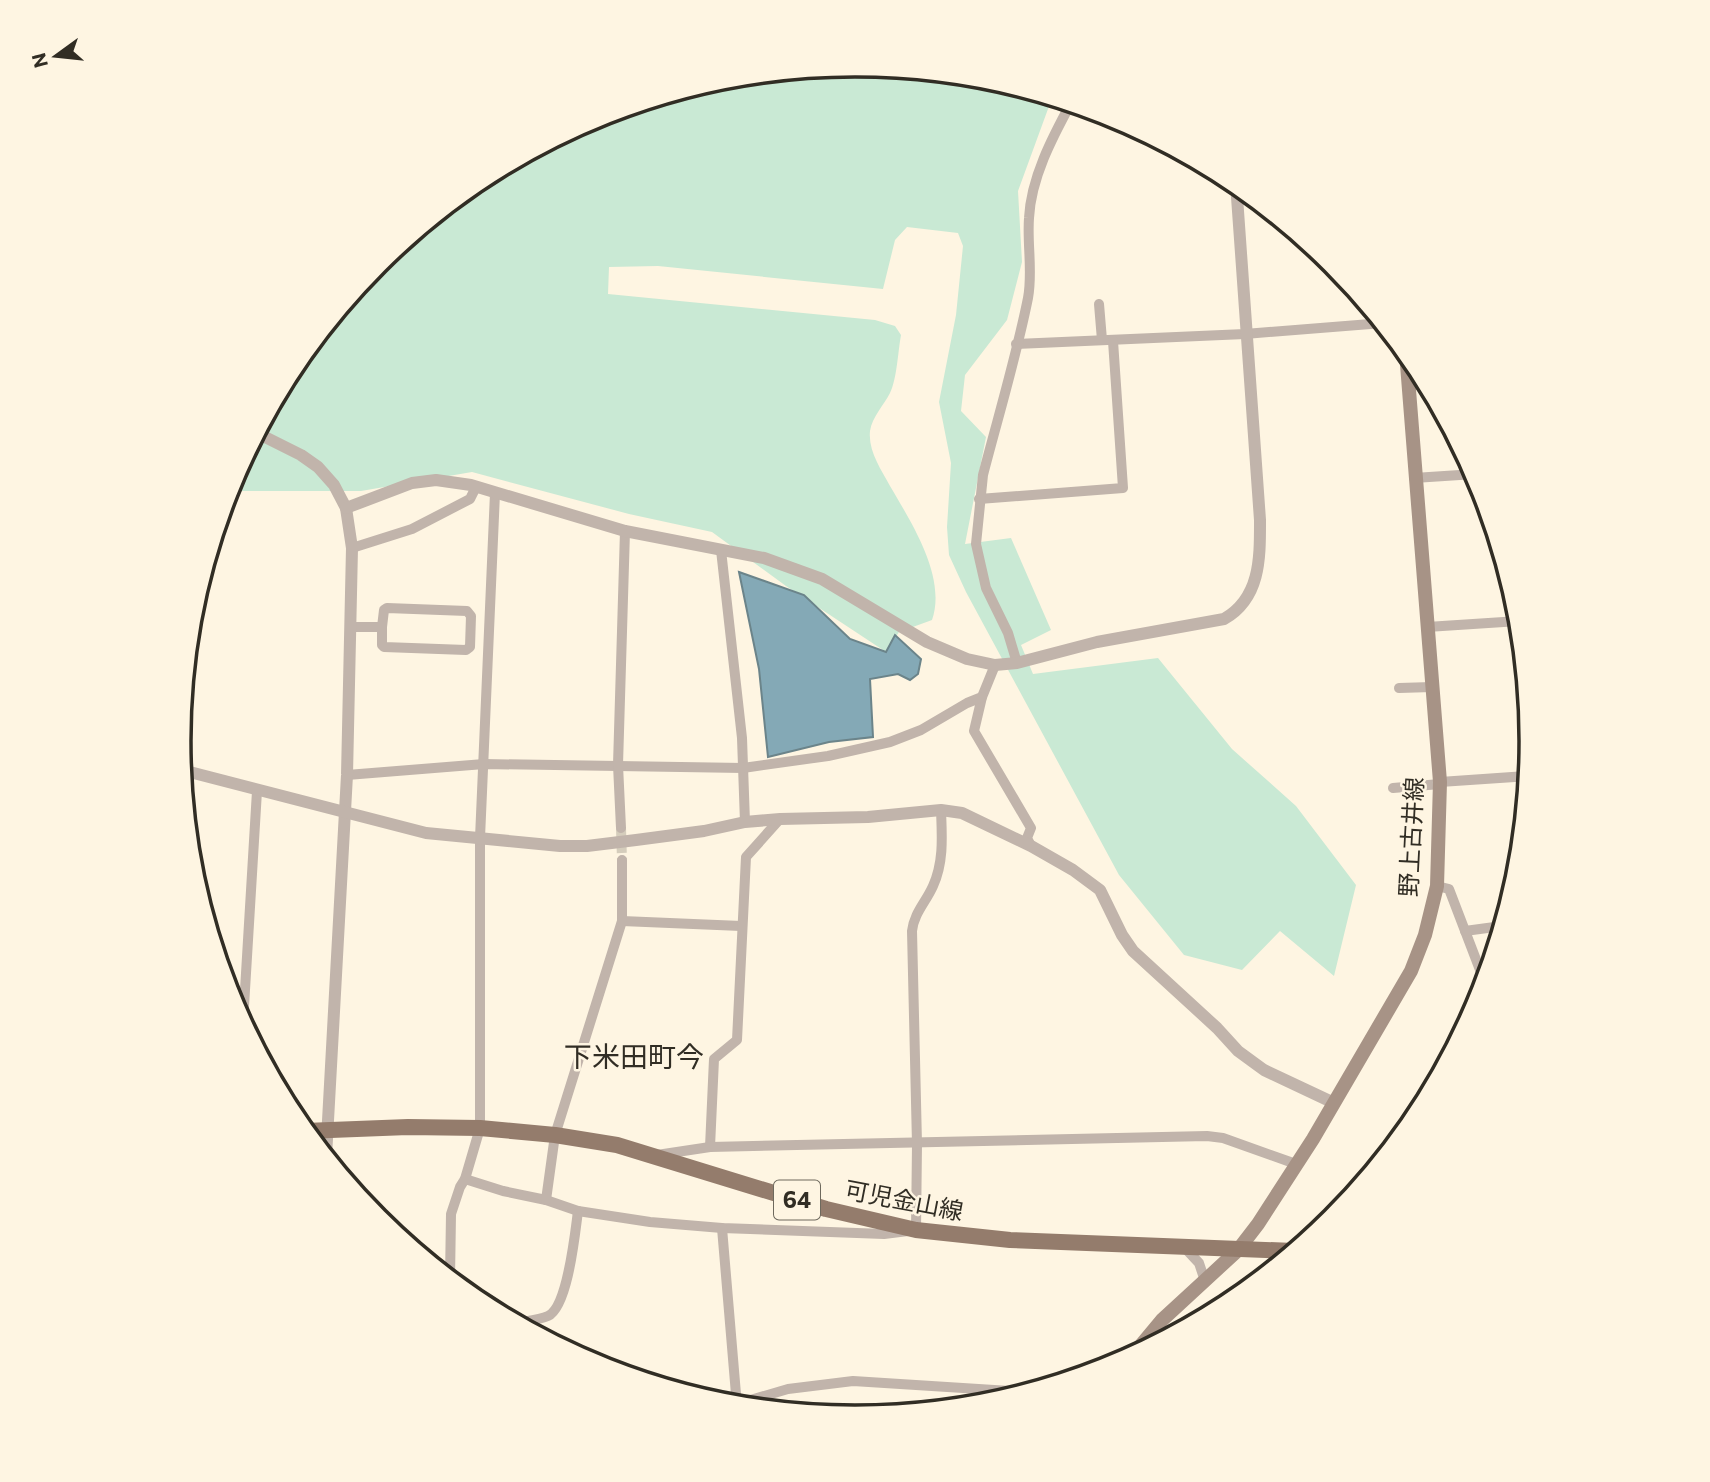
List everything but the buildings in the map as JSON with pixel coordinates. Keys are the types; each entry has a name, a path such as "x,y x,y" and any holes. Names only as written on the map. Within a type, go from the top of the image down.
{"main road":[{"name":"野上古井線","path":"1147,1338 1162,1320 1238,1250 1258,1224 1412,971 1425,934 1437,886 1440,783 1407,373"},
{"name":"可児金山線","path":"318,1130 480,1128 555,1135 617,1145 827,1209 916,1230 985,1239 1280,1251"}],"street":[{"path":"1017,663 1008,633 986,588 976,544 979,499 1028,297 1031,254 1029,218 1034,188 1052,138 1066,112"},
{"path":"346,508 412,482 436,480 476,487 625,531 764,558 822,579 927,642 967,659 995,665 1017,663 1097,642 1224,619 1234,613 1247,598 1255,583 1260,558 1260,520 1238,199"},
{"path":"979,499 1123,488 1108,341 1099,304"},
{"path":"1016,344 1245,334 1371,324"},
{"path":"265,437 301,455 318,467 334,485 346,508 352,548 347,775 327,1143"},
{"path":"1415,478 1463,475"},
{"path":"352,548 412,529 470,499 476,487"},
{"path":"450,1267 451,1214 480,1128 480,838 495,494"},
{"path":"621,828 618,765 625,531"},
{"path":"721,550 742,738 745,822"},
{"path":"387,608 467,611 471,616 470,647 466,650 384,647 382,627 384,610 387,608"},
{"path":"1427,627 1508,622"},
{"path":"351,627 382,627"},
{"path":"995,665 982,697 974,731 1031,828 1027,838 1031,846"},
{"path":"1399,688 1432,687"},
{"path":"347,775 484,764 743,768 828,756 890,742 932,724 982,697"},
{"path":"192,773 426,833 560,846 587,846 780,819 868,817 941,810 962,813 1031,846 1073,870 1100,890 1133,951 1217,1027 1238,1051 1264,1070 1334,1103"},
{"path":"1393,788 1518,777"},
{"path":"244,1001 257,791"},
{"path":"465,1179 578,1211 650,1222 722,1228 884,1234 916,1230 917,1144 912,931 913,919 932,889 939,870 943,845 941,810"},
{"path":"710,1147 714,1059 737,1041 746,856 780,819"},
{"path":"546,1200 555,1135 622,921 622,860"},
{"path":"1437,886 1449,889 1479,967"},
{"path":"622,921 741,926"},
{"path":"1465,931 1492,927"},
{"path":"651,1156 710,1147 1207,1136 1223,1138 1296,1164"},
{"path":"530,1320 548,1316 556,1311 570,1272 578,1211"},
{"path":"722,1228 736,1394"},
{"path":"1185,1248 1199,1262 1205,1281"},
{"path":"760,1398 788,1389 853,1381 994,1390"}],"green space":[{"path":"812,78 898,78 942,83 985,90 1049,106 1018,191 1022,262 1007,320 965,375 961,411 986,437 965,544 1011,538 1051,630 1021,645 1033,674 1158,658 1232,749 1296,806 1356,885 1334,976 1280,931 1242,970 1184,955 1119,875 966,592 949,555 947,527 951,463 939,402 956,315 963,246 958,233 907,227 895,240 883,289 658,266 609,267 608,294 875,320 895,326 901,335 894,380 890,393 873,421 870,431 871,446 924,550 935,586 935,603 932,620 899,632 886,652 786,586 712,532 629,514 472,472 361,491 240,491 259,447 280,409 328,337 356,303 385,271 451,214 523,166 561,145 642,112 725,90"}],"water":[{"path":"739,572 804,595 850,639 886,652 895,635 921,659 918,674 910,680 898,674 870,679 873,737 829,742 768,757 759,669"}],"tunnel":[{"path":"621,828 622,860"}],"district":[{"name":"下米田町今","path":"634,1057"}]}
